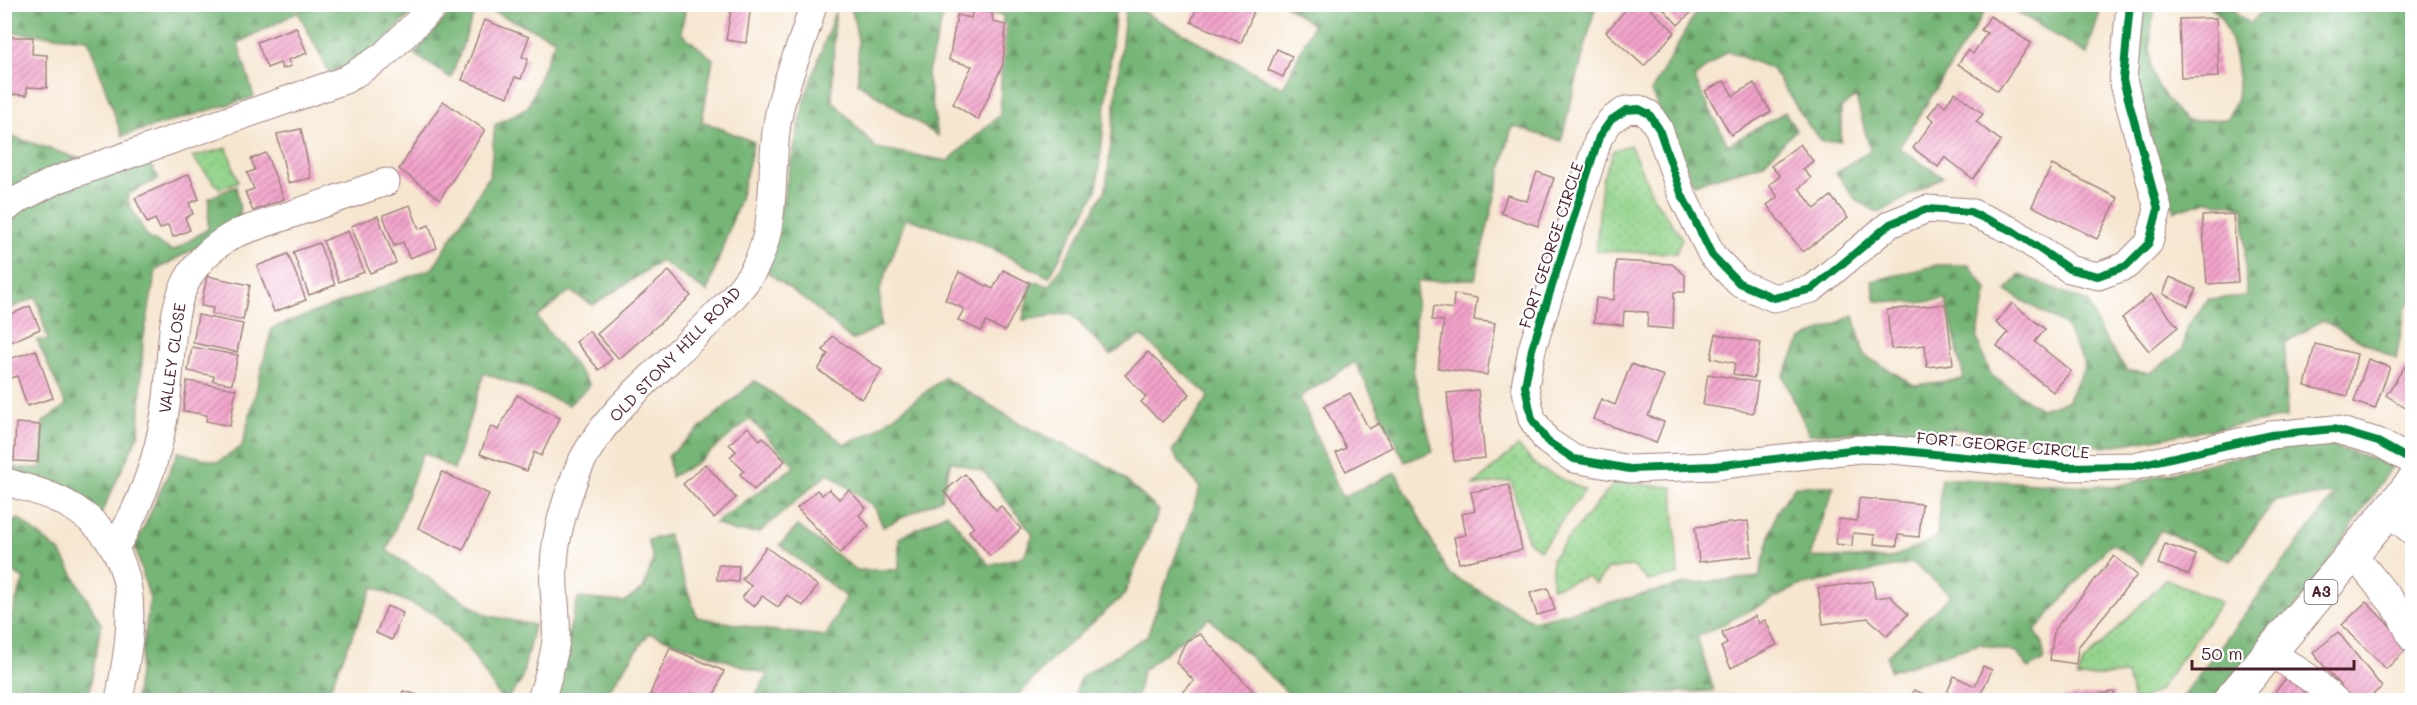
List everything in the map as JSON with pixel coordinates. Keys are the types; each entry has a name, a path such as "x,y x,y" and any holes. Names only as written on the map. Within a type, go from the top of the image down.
{"main road":[{"name":"A3","path":"2230,700 2353,554 2400,522 2412,483"}],"street":[{"path":"4,210 17,200 56,180 345,80 383,56 436,4"},
{"name":"OLD STONY HILL ROAD","path":"541,700 556,637 554,567 556,547 562,515 577,472 588,450 632,396 707,325 754,270 766,232 774,170 773,146 784,87 813,4"},
{"name":"FORT GEORGE CIRCLE","path":"2130,4 2123,80 2158,209 2149,243 2127,266 2098,276 2069,269 2013,231 1970,212 1927,209 1890,224 1812,289 1774,298 1739,283 1712,255 1681,193 1659,129 1649,114 1640,109 1626,110 1611,120 1599,137 1532,350 1525,386 1532,419 1547,441 1574,459 1630,469 1714,466 1859,449 1893,450 2066,467 2135,466 2271,435 2334,429 2378,442 2412,462"},
{"name":"VALLEY CLOSE","path":"116,546 135,513 153,465 168,391 177,303 186,279 201,258 217,244 237,233 386,182"},
{"path":"4,481 65,502 93,521 116,546 126,574 130,600 129,640 119,700"},
{"path":"2353,554 2398,610 2412,638"},
{"path":"2271,652 2314,681 2335,700"}],"green space":[{"path":"4,5 419,5 365,61 329,72 298,12 238,43 254,97 122,136 88,39 5,32"},
{"path":"457,5 477,5 451,78 414,54"},
{"path":"477,5 686,5 681,33 713,59 702,121 754,142 740,199 707,292 661,261 593,305 570,291 537,317 590,385 569,405 484,373 454,470 423,452 387,551 486,615 534,625 521,682 506,700 502,700 467,646 433,613 373,587 325,700 135,700 150,599 135,547 178,452 218,462 242,446 272,328 433,268 490,175 495,125 528,107 555,39"},
{"path":"851,5 1116,5 1097,190 1049,277 978,242 906,218 880,290 881,326 852,340 812,305 767,272 805,98 835,12 832,100 876,148 948,161 1000,115 1003,15 945,9 927,75 938,136 858,83 858,40"},
{"path":"1126,5 1131,5 1283,88 1313,25 1285,5 1599,5 1595,8 1561,141 1512,126 1475,279 1417,282 1413,371 1433,451 1405,462 1355,362 1300,397 1342,497 1396,473 1449,574 1533,621 1686,584 1759,577 1776,513 1795,486 1834,486 1810,557 1889,559 1937,538 1941,478 2113,487 2309,439 2393,465 2307,594 2214,700 2180,700 2335,494 2275,500 2230,561 2160,530 2142,564 2111,543 2035,631 2043,643 2044,660 2029,669 2017,653 1980,644 1890,671 1887,656 1951,595 1913,563 1799,586 1697,637 1714,691 1454,700 1295,700 1209,618 1143,670 1136,700 1073,700 1081,677 1147,636 1200,488 1172,452 1209,396 1141,336 1110,355 1070,313 1023,320 1031,281 1050,286 1106,189"},
{"path":"1700,5 1989,5 1899,148 1943,177 1879,213 1856,200 1836,173 1870,150 1856,97 1841,108 1841,141 1823,142 1809,126 1772,69 1727,51 1694,78 1728,145 1785,112 1796,130 1763,164 1693,184 1651,92"},
{"path":"2005,5 2102,5 2087,54"},
{"path":"2142,5 2154,5 2150,55 2156,81 2162,93 2186,121 2227,119 2237,97 2236,60 2233,47 2223,21 2208,5 2228,5 2249,24 2269,5 2412,5 2412,301 2406,307 2396,359 2322,320 2285,344 2287,417 2104,447 1963,429 1809,434 1783,376 1801,340 1854,315 1864,355 1914,385 1964,379 1946,299 1918,303 1876,301 1872,281 1937,265 1969,265 1987,289 1977,339 1991,375 2040,409 2067,401 2085,366 2065,325 2006,291 2020,275 2088,302 2101,333 2127,371 2150,373 2183,349 2188,325 2209,299 2246,296 2244,207 2207,201 2174,211 2159,171 2133,64"},
{"path":"5,134 89,162 5,205"},
{"path":"1630,145 1654,198 1682,238 1676,253 1596,251 1602,179 1614,150"},
{"path":"227,148 238,181 220,189 192,157"},
{"path":"145,156 159,179 128,194 129,204 148,238 173,251 208,229 209,198 236,186 242,222 156,270 143,341 139,433 100,516 5,471 4,434 15,468 41,468 43,422 66,405 37,340 48,340 36,297 5,311 5,221 37,200"},
{"path":"944,378 1023,425 1113,469 1159,511 1124,595 1056,655 1014,700 752,700 768,675 649,633 602,700 550,700 578,598 624,602 644,588 653,559 648,540 668,535 697,617 768,630 826,636 846,597 780,545 798,526 857,570 899,570 899,538 947,513 989,565 1024,556 1033,534 984,472 951,461 941,499 883,527 875,508 828,473 760,532 735,532 715,523 795,466 750,419 698,462 671,477 668,456 755,381 845,444 873,432"},
{"path":"1518,446 1539,468 1585,490 1540,550 1527,540 1511,481 1473,486"},
{"path":"1615,482 1673,487 1678,575 1648,581 1633,566 1607,569 1596,584 1587,577 1552,588 1552,558"},
{"path":"19,519 61,553 101,624 88,700 5,700 5,632 24,579 5,568 5,525"},
{"path":"2166,579 2221,602 2159,690 2143,700 2133,700 2127,674 2077,678 2083,663"}],"building":[{"path":"707,4 751,4 746,43 726,40 731,9"},
{"path":"1198,4 1253,4 1256,6 1241,43 1191,22"},
{"path":"1631,4 1645,4 1675,32 1644,66 1606,32"},
{"path":"1659,4 1689,4 1694,10 1678,25"},
{"path":"973,9 992,13 993,22 1006,25 1003,64 978,120 953,104 972,66 949,60 957,15 971,18"},
{"path":"1990,16 2031,43 1998,91 1958,64 1968,50 1973,54 1987,33 1981,30"},
{"path":"2216,18 2219,77 2181,78 2179,19"},
{"path":"484,20 529,37 522,57 528,59 521,79 515,77 508,97 462,80"},
{"path":"296,27 307,53 288,60 291,66 282,69 280,63 267,68 257,42"},
{"path":"4,37 33,37 32,54 47,55 47,88 27,87 27,95 4,94"},
{"path":"1277,49 1292,56 1283,77 1268,70"},
{"path":"1724,81 1733,96 1754,83 1771,112 1731,135 1705,91"},
{"path":"1955,92 1983,114 1976,122 2001,141 1973,179 1945,157 1938,167 1913,148 1934,120 1928,116 1939,101 1945,106"},
{"path":"443,101 485,130 440,199 399,169"},
{"path":"301,129 311,178 288,183 277,134"},
{"path":"1800,144 1813,161 1803,169 1811,178 1799,188 1815,209 1831,196 1848,218 1803,252 1767,205 1778,197 1769,185 1780,176 1771,166"},
{"path":"266,153 284,199 253,211 245,192 254,189 247,173 255,170 251,159"},
{"path":"2052,165 2118,198 2097,239 2032,206"},
{"path":"1537,172 1554,178 1538,226 1501,213 1507,195 1527,201"},
{"path":"189,174 199,199 189,203 193,214 185,218 190,230 173,237 168,225 160,229 155,219 147,223 135,198"},
{"path":"410,205 419,229 429,225 437,248 409,258 403,242 394,246 383,215"},
{"path":"2233,214 2238,282 2207,284 2202,216"},
{"path":"378,216 396,263 370,273 351,226"},
{"path":"348,231 364,272 339,282 323,241"},
{"path":"319,243 335,285 309,295 293,252"},
{"path":"288,254 306,300 274,312 257,266"},
{"path":"1616,261 1672,264 1685,275 1685,292 1674,292 1673,329 1647,327 1648,312 1624,311 1623,325 1594,322 1596,298 1614,300"},
{"path":"1003,270 1030,283 1005,331 986,322 981,331 958,320 964,309 945,300 959,272 993,289"},
{"path":"669,271 691,296 619,359 597,334"},
{"path":"207,276 250,285 243,320 212,314 213,308 201,306"},
{"path":"2170,277 2196,289 2188,306 2163,294"},
{"path":"1454,294 1477,298 1474,320 1495,323 1487,375 1438,368 1444,321 1432,320 1434,306 1453,309"},
{"path":"2151,294 2178,327 2149,351 2122,318"},
{"path":"2012,303 2045,329 2035,342 2071,371 2053,392 1997,346 2008,333 1996,323"},
{"path":"1946,304 1953,364 1927,367 1925,345 1891,349 1887,310"},
{"path":"30,306 40,329 4,345 4,317"},
{"path":"198,315 243,324 237,352 193,343"},
{"path":"589,331 612,359 599,370 576,342"},
{"path":"1716,334 1761,343 1754,378 1733,374 1735,363 1711,358"},
{"path":"832,336 882,370 862,399 818,370 828,354 823,350"},
{"path":"2315,344 2357,354 2348,396 2305,386"},
{"path":"192,347 238,355 232,384 213,381 214,376 188,371"},
{"path":"36,350 53,398 27,406 17,376 4,380 4,361"},
{"path":"1148,352 1190,394 1162,422 1141,402 1146,397 1125,375"},
{"path":"2368,359 2390,367 2375,409 2354,402"},
{"path":"1631,364 1664,376 1648,416 1664,422 1656,443 1593,419 1601,399 1615,405"},
{"path":"2405,366 2412,371 2410,411 2386,395"},
{"path":"1708,374 1758,382 1753,413 1703,405"},
{"path":"187,381 236,389 230,426 206,421 207,415 183,411"},
{"path":"1478,390 1485,458 1454,461 1447,393"},
{"path":"1350,393 1369,429 1379,423 1392,447 1346,471 1336,453 1346,448 1324,406"},
{"path":"517,395 560,418 541,456 534,452 527,471 480,454 491,426 498,430"},
{"path":"16,423 40,425 38,462 14,461"},
{"path":"748,427 760,440 763,437 785,461 754,490 740,474 744,471 730,457 736,451 729,444"},
{"path":"705,464 736,498 714,518 683,484"},
{"path":"442,472 489,494 463,550 418,528"},
{"path":"965,474 996,510 1001,506 1021,529 990,556 969,531 974,527 944,492"},
{"path":"1509,485 1522,550 1459,563 1454,537 1466,535 1462,514 1475,511 1471,492"},
{"path":"829,489 839,499 849,490 866,508 859,515 869,526 840,553 797,508 817,490 822,495"},
{"path":"1859,498 1922,504 1919,537 1898,535 1897,546 1874,544 1875,535 1853,533 1852,546 1836,544 1839,519 1857,521"},
{"path":"1748,521 1752,556 1699,562 1695,527"},
{"path":"2165,544 2196,555 2189,575 2158,564"},
{"path":"766,547 818,586 803,606 787,595 778,607 762,596 754,607 742,598 751,586 742,579"},
{"path":"2114,556 2137,575 2078,647 2076,664 2050,660 2054,630"},
{"path":"718,565 739,566 738,582 717,580"},
{"path":"1873,581 1875,598 1890,596 1908,614 1887,636 1868,618 1823,624 1818,588"},
{"path":"1548,588 1555,610 1537,615 1530,593"},
{"path":"2366,602 2410,646 2386,669 2342,625"},
{"path":"387,606 403,613 392,640 376,633"},
{"path":"1755,616 1759,623 1765,620 1777,645 1731,668 1721,647 1727,644 1722,633"},
{"path":"2338,632 2382,687 2366,700 2352,700 2313,653"},
{"path":"1200,634 1254,692 1245,700 1173,700 1194,681 1176,662 1186,641"},
{"path":"670,648 724,671 712,700 692,693 689,700 665,700 650,694"},
{"path":"1983,666 1992,670 1978,700 1944,700 1954,676 1975,686"},
{"path":"2288,676 2310,693 2304,700 2269,700"},
{"path":"1914,690 1939,700 1910,700"},
{"path":"403,691 437,700 400,700"},
{"path":"2114,692 2115,700 2049,700 2049,699"}],"cycle path":[{"path":"2130,4 2123,80 2158,209 2149,243 2126,266 2098,276 2069,269 2013,231 1970,212 1927,209 1890,224 1812,289 1774,298 1739,283 1712,255 1681,193 1659,129 1649,114 1639,109 1626,110 1611,120 1599,137 1532,349 1525,386 1532,419 1547,441 1574,459 1630,469 1714,466 1859,449 1893,450 2066,467 2135,466 2271,435 2334,429 2378,442 2412,461"}]}
